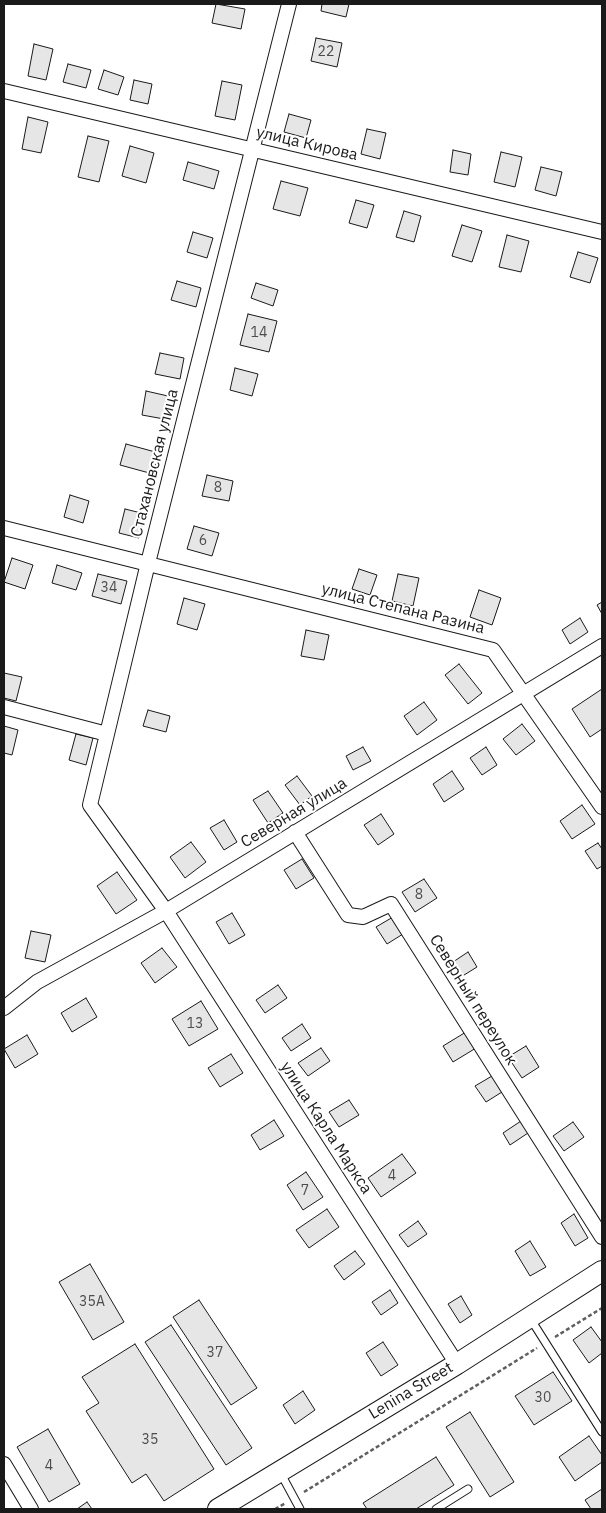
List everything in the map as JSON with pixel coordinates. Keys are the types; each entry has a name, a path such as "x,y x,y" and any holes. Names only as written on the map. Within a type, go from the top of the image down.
{"main road":[{"name":"Lenina Street","path":"218,1509 457,1364 602,1271"}],"street":[{"name":"Стахановская улица","path":"166,911 90,805 148,563 289,4"},
{"name":"улица Кирова","path":"4,91 602,232"},
{"name":"улица Степана Разина","path":"4,528 493,650 602,807"},
{"name":"Северная улица","path":"4,1008 37,982 166,911 602,646"},
{"path":"4,707 107,734"},
{"name":"Северный переулок","path":"295,832 348,915 363,917 392,904 602,1237"},
{"name":"улица Карла Маркса","path":"166,911 457,1364"},
{"path":"4,1464 31,1509"}],"lane":[{"path":"529,1318 602,1432"},
{"path":"279,1472 300,1509"},
{"path":"436,1509 468,1489"}],"path":[{"path":"276,1509 602,1308"}],"building":[{"path":"216,4 245,9 241,29 212,23"},
{"path":"322,4 349,4 346,17 321,11"},
{"path":"316,38 342,43 337,67 311,61"},
{"path":"34,44 53,49 46,80 28,76"},
{"path":"68,64 91,70 86,88 63,82"},
{"path":"104,70 124,77 118,95 98,89"},
{"path":"134,80 152,84 148,104 130,100"},
{"path":"222,81 242,85 235,120 215,116"},
{"path":"289,114 311,120 306,138 284,132"},
{"path":"28,117 48,122 41,153 22,149"},
{"path":"367,129 386,133 380,159 361,154"},
{"path":"88,136 109,141 99,182 78,177"},
{"path":"130,146 154,153 146,183 122,176"},
{"path":"453,150 471,154 468,175 450,172"},
{"path":"501,152 522,157 515,187 494,182"},
{"path":"188,162 219,171 214,189 183,180"},
{"path":"541,167 562,172 556,196 535,190"},
{"path":"281,181 308,188 300,216 273,209"},
{"path":"356,200 374,205 367,228 349,223"},
{"path":"404,211 421,216 414,242 396,237"},
{"path":"462,225 482,231 472,262 452,256"},
{"path":"193,232 213,238 207,258 187,252"},
{"path":"507,235 529,241 521,272 499,267"},
{"path":"578,252 598,258 590,283 570,277"},
{"path":"177,281 201,288 196,307 171,300"},
{"path":"256,283 278,290 273,306 251,298"},
{"path":"248,314 277,321 269,352 240,345"},
{"path":"160,353 184,358 180,379 155,374"},
{"path":"235,368 258,374 252,396 230,390"},
{"path":"146,391 168,396 164,419 142,415"},
{"path":"126,444 159,453 153,474 120,465"},
{"path":"207,475 233,481 229,501 202,496"},
{"path":"70,495 89,501 83,523 64,517"},
{"path":"125,509 145,514 139,538 119,533"},
{"path":"194,526 219,533 212,556 187,549"},
{"path":"12,558 33,565 25,589 4,582"},
{"path":"57,565 82,573 76,590 52,583"},
{"path":"359,569 377,575 370,595 352,589"},
{"path":"98,574 127,581 121,604 92,596"},
{"path":"398,574 419,578 413,606 392,601"},
{"path":"479,590 501,598 492,625 470,617"},
{"path":"184,598 205,604 197,630 177,624"},
{"path":"602,602 602,614 597,605"},
{"path":"580,618 588,632 570,644 562,630"},
{"path":"306,630 329,635 324,660 301,656"},
{"path":"459,664 482,693 468,704 445,675"},
{"path":"4,673 22,677 16,701 4,698"},
{"path":"602,689 602,729 590,737 572,709"},
{"path":"424,702 437,720 417,735 404,716"},
{"path":"148,710 170,716 166,732 143,726"},
{"path":"522,724 535,741 516,755 503,739"},
{"path":"4,726 18,730 12,755 4,753"},
{"path":"76,734 93,738 86,765 69,760"},
{"path":"363,747 371,761 353,770 346,756"},
{"path":"486,747 497,765 482,775 470,758"},
{"path":"452,771 464,789 444,802 433,784"},
{"path":"297,776 312,796 300,805 285,785"},
{"path":"268,791 283,813 268,823 253,800"},
{"path":"582,805 595,824 572,839 560,821"},
{"path":"381,814 394,834 378,845 364,825"},
{"path":"224,820 237,842 224,850 210,828"},
{"path":"191,842 206,862 185,878 170,857"},
{"path":"598,843 602,849 602,866 597,869 585,851"},
{"path":"302,859 314,878 296,889 284,870"},
{"path":"117,872 137,900 116,914 97,886"},
{"path":"424,879 437,898 415,912 402,892"},
{"path":"232,913 245,935 229,944 216,922"},
{"path":"393,917 403,934 387,944 376,927"},
{"path":"31,931 51,935 45,962 25,958"},
{"path":"162,948 177,967 155,983 141,963"},
{"path":"468,952 477,967 456,980 447,966"},
{"path":"278,985 287,998 265,1013 256,1000"},
{"path":"86,998 97,1017 72,1032 61,1013"},
{"path":"201,1001 218,1029 189,1046 172,1019"},
{"path":"302,1024 311,1038 291,1051 282,1038"},
{"path":"466,1032 476,1048 453,1062 443,1046"},
{"path":"27,1035 38,1054 15,1068 4,1049"},
{"path":"526,1046 539,1067 522,1078 508,1057"},
{"path":"321,1048 330,1061 308,1076 298,1063"},
{"path":"231,1054 243,1073 220,1087 208,1068"},
{"path":"492,1076 502,1092 486,1102 475,1086"},
{"path":"349,1100 359,1115 339,1127 329,1112"},
{"path":"274,1120 284,1136 260,1150 251,1135"},
{"path":"521,1121 528,1133 510,1145 503,1133"},
{"path":"573,1122 584,1137 564,1151 553,1136"},
{"path":"402,1154 416,1173 381,1197 368,1178"},
{"path":"306,1172 323,1197 303,1210 287,1185"},
{"path":"327,1209 339,1227 309,1248 296,1230"},
{"path":"574,1214 588,1238 575,1246 561,1223"},
{"path":"418,1221 427,1234 408,1247 399,1235"},
{"path":"530,1241 546,1267 530,1276 515,1251"},
{"path":"355,1251 365,1264 344,1280 334,1266"},
{"path":"90,1264 124,1322 93,1340 59,1282"},
{"path":"390,1290 398,1303 381,1315 372,1302"},
{"path":"461,1296 472,1315 460,1323 448,1304"},
{"path":"199,1300 257,1388 231,1405 173,1317"},
{"path":"171,1325 252,1448 226,1465 145,1342"},
{"path":"591,1327 602,1342 602,1353 589,1363 573,1340"},
{"path":"383,1342 398,1365 381,1376 366,1353"},
{"path":"135,1344 214,1469 164,1501 146,1474 132,1483 86,1411 99,1403 82,1377"},
{"path":"553,1372 572,1401 534,1425 515,1396"},
{"path":"303,1391 315,1410 295,1424 283,1405"},
{"path":"470,1412 514,1482 490,1497 446,1427"},
{"path":"48,1429 80,1484 49,1502 17,1447"},
{"path":"589,1436 602,1455 602,1462 575,1481 559,1457"},
{"path":"436,1457 454,1485 416,1509 367,1509 363,1503"},
{"path":"602,1489 602,1509 591,1509 585,1500"},
{"path":"87,1502 92,1509 77,1509"}]}
